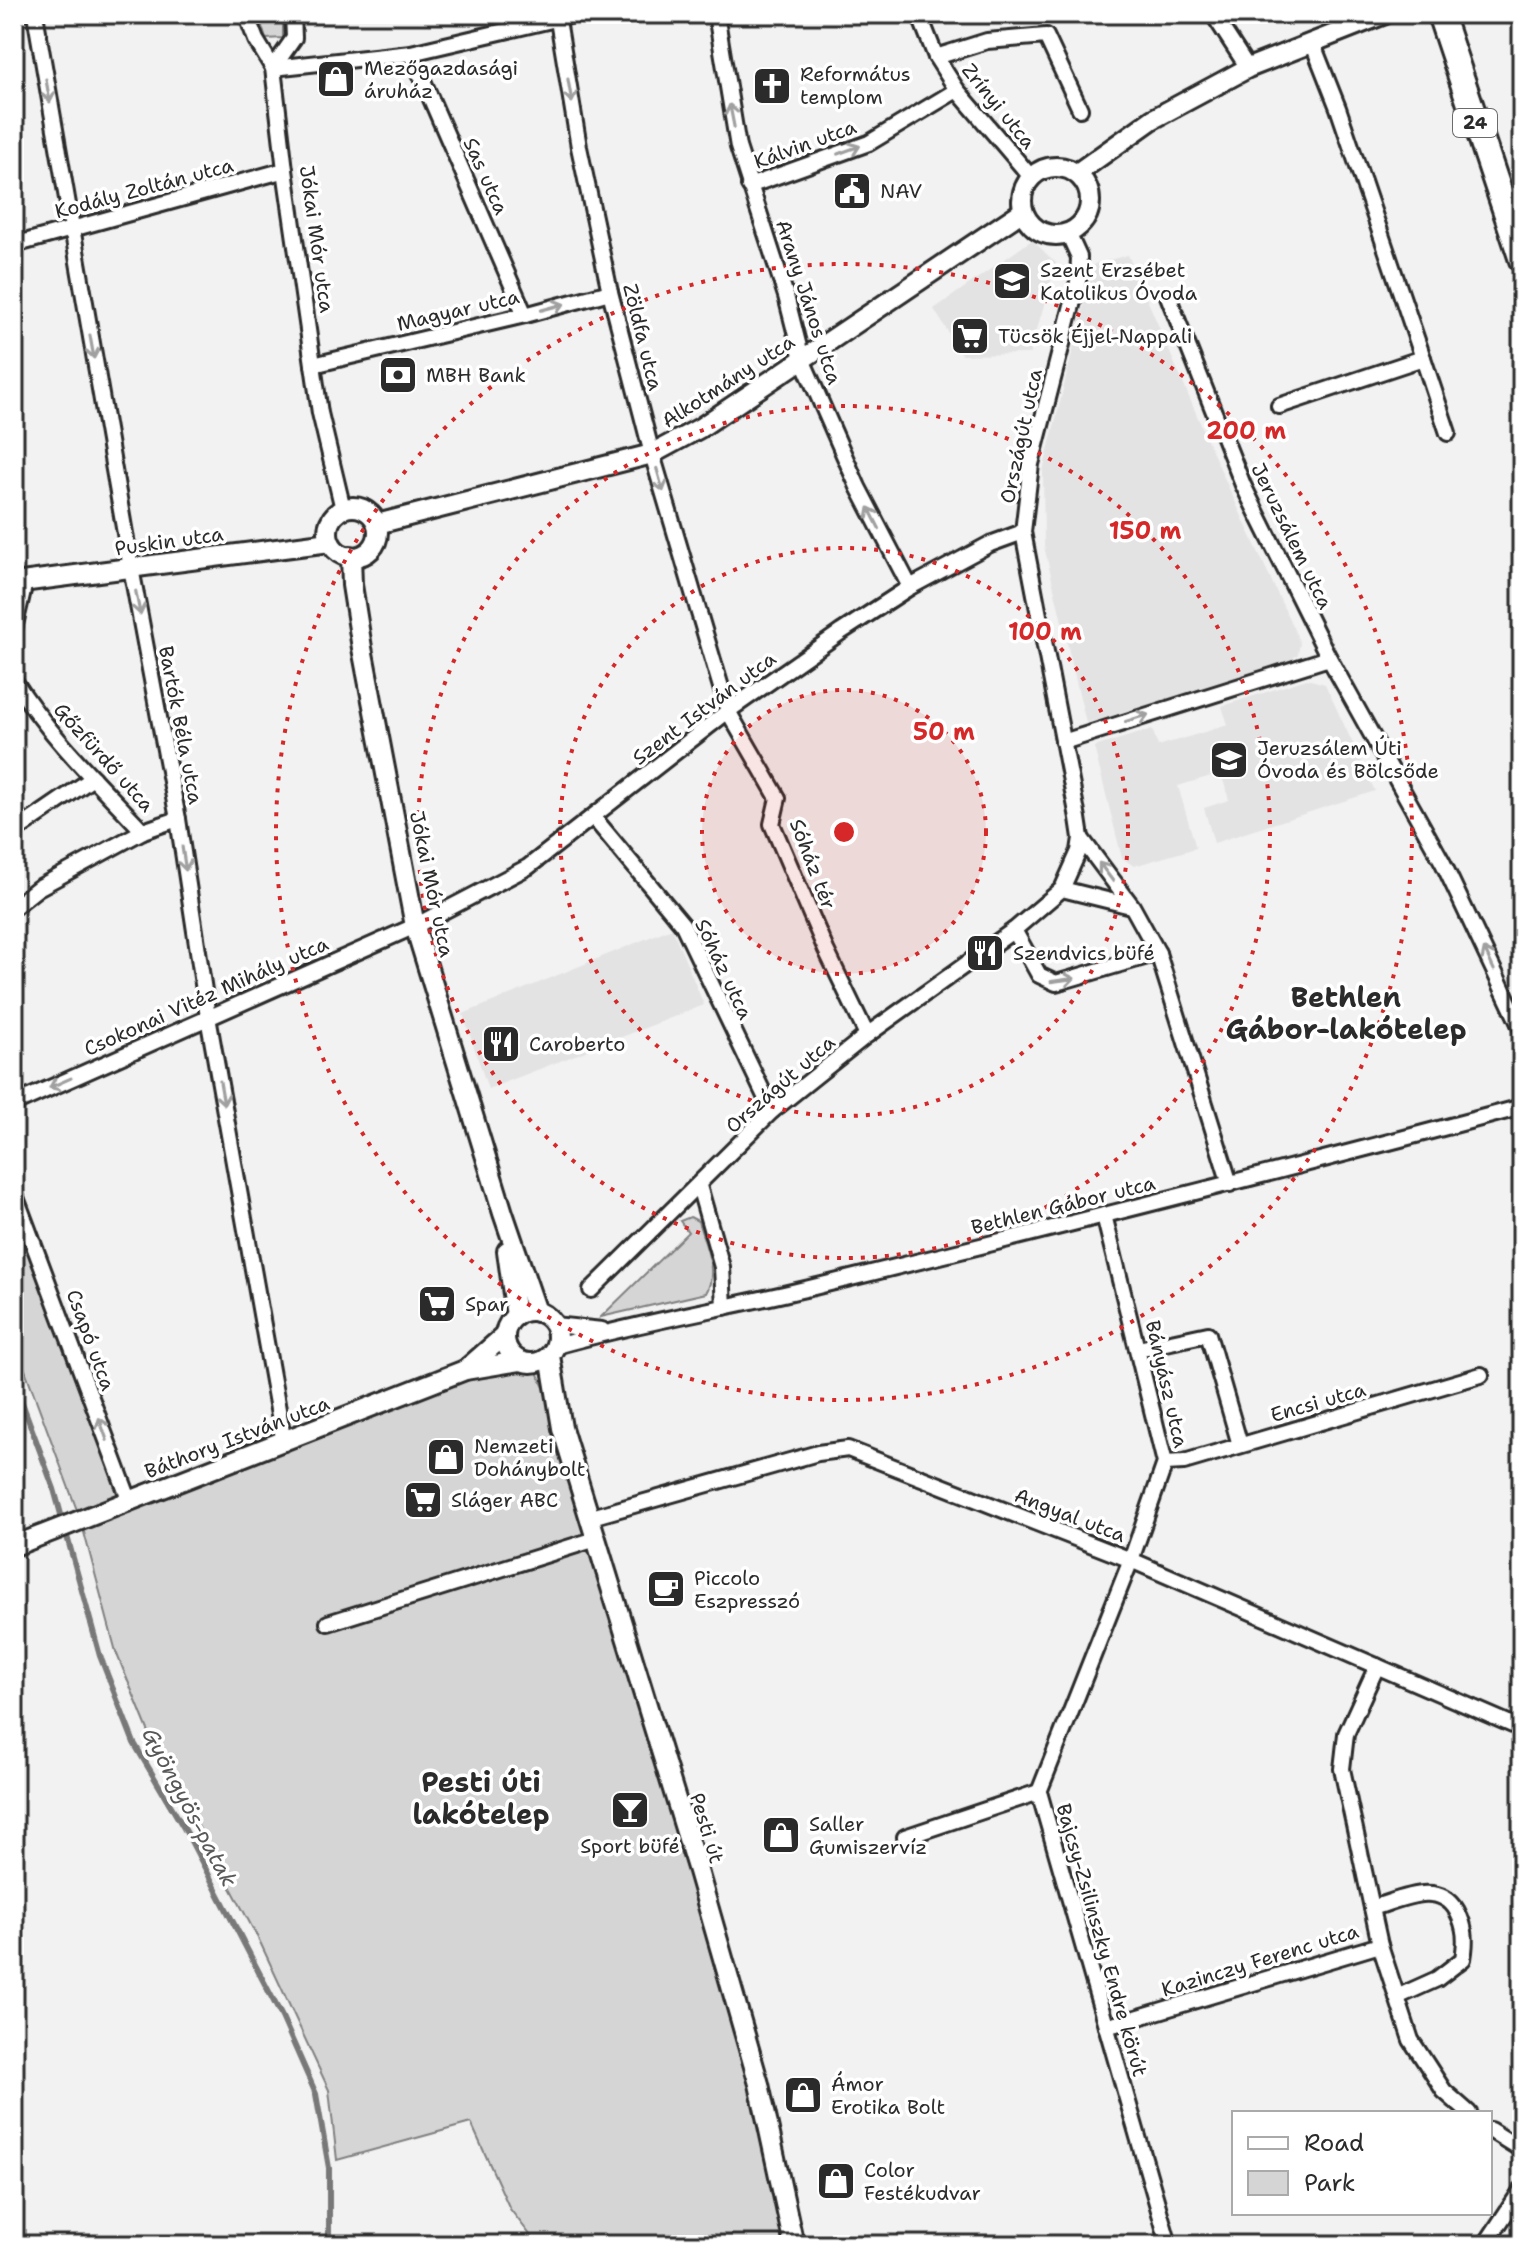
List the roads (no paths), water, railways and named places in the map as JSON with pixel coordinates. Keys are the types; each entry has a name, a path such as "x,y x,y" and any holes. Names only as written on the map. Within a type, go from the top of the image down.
{"main road":[{"name":"24","path":"1440,14 1522,260"}],"street":[{"name":"Bartók Béla utca","path":"35,14 178,819 208,1017 284,1443"},
{"path":"246,14 256,40 273,68"},
{"path":"273,68 294,38 293,14"},
{"path":"273,68 411,53 577,14"},
{"name":"Arany János utca","path":"716,14 738,147 786,296 802,359 858,487 910,587"},
{"name":"Zrínyi utca","path":"919,14 936,57 957,90 1031,177"},
{"path":"1213,14 1248,68"},
{"path":"1077,173 1153,119 1248,68 1385,14"},
{"name":"Zöldfa utca","path":"557,17 579,147 610,292 652,454 728,711"},
{"path":"936,57 987,41 1046,36 1080,109"},
{"path":"1312,42 1338,108 1448,433"},
{"name":"Sas utca","path":"411,53 525,315"},
{"name":"Jókai Mór utca","path":"273,68 320,413 343,509"},
{"name":"Kálvin utca","path":"749,186 869,143 957,90"},
{"path":"1061,167 1077,173 1087,187 1090,203 1084,221 1068,233 1050,235 1033,227 1023,211 1022,193 1031,177 1045,168 1061,167"},
{"name":"Kodály Zoltán utca","path":"14,245 285,170"},
{"name":"Alkotmány utca","path":"377,524 652,454 700,428 1023,211"},
{"name":"Országút utca","path":"591,1290 772,1111 867,1035 1014,930 1062,889 1079,851 1081,838 1023,532 1031,464 1078,282 1079,257 1068,233"},
{"name":"Magyar utca","path":"313,365 610,292"},
{"name":"Jeruzsálem utca","path":"1168,296 1243,485 1329,658 1443,863 1522,1030"},
{"path":"1279,406 1423,358"},
{"path":"343,509 363,509 377,524 377,537 371,549 358,556 342,554 330,542 331,521 343,509"},
{"name":"Szent István utca","path":"415,926 528,867 728,711 910,587 990,544 1023,532"},
{"name":"Puskin utca","path":"19,582 330,542"},
{"name":"Jókai Mór utca","path":"351,556 360,636 415,926 503,1213 537,1312"},
{"path":"14,629 19,582"},
{"path":"1063,742 1329,658"},
{"name":"Gőzfürdő utca","path":"14,680 29,704 143,831 178,819"},
{"name":"Sóház tér","path":"728,711 778,798 772,824 826,950 867,1035"},
{"path":"14,832 93,778"},
{"name":"Sóház utca","path":"594,818 683,925 772,1111"},
{"path":"14,907 38,888 143,831"},
{"name":"Országút utca","path":"1081,838 1132,906 1158,953 1230,1184"},
{"path":"1062,889 1132,906"},
{"name":"Csokonai Vitéz Mihály utca","path":"14,1104 415,926"},
{"path":"1014,930 1039,975 1056,983 1158,953"},
{"name":"Bethlen Gábor utca","path":"540,1357 610,1331 819,1286 1522,1108"},
{"path":"699,1186 722,1267 724,1307"},
{"name":"Csapó utca","path":"14,1192 130,1502"},
{"name":"Jókai Mór utca","path":"503,1213 516,1316"},
{"name":"Bányász utca","path":"1104,1215 1165,1463 1131,1560"},
{"path":"537,1312 547,1316 557,1335 540,1357 511,1355 505,1335 508,1324 516,1316 537,1312"},
{"name":"Bethlen Gábor utca","path":"554,1325 610,1331"},
{"path":"1138,1349 1208,1334 1240,1445"},
{"name":"Báthory István utca","path":"465,1370 505,1335"},
{"name":"Báthory István utca","path":"17,1548 465,1370 540,1357"},
{"name":"Pesti út","path":"540,1357 698,1871 759,2084 794,2245"},
{"name":"Encsi utca","path":"1165,1463 1184,1462 1481,1375"},
{"name":"Angyal utca","path":"588,1518 818,1453 848,1449 1131,1560 1522,1729"},
{"path":"328,1623 596,1539"},
{"name":"Bajcsy-Zsilinszky Endre körút","path":"1131,1560 1039,1792 1169,2245"},
{"path":"1377,1666 1346,1734 1342,1769 1380,1945 1411,2040 1444,2091 1467,2111"},
{"path":"905,1837 1039,1792"},
{"path":"1372,1908 1419,1894 1438,1894 1452,1902 1462,1921 1467,1939 1463,1959 1437,1979 1397,1997"},
{"name":"Kazinczy Ferenc utca","path":"1106,2027 1380,1945"},
{"path":"1492,2131 1522,2150"},
{"path":"1485,2245 1522,2189"}],"waterway":[{"name":"Gyöngyös-patak","path":"14,1381 54,1489 100,1656 134,1743 188,1835 282,2017 316,2094 329,2168 329,2245"}],"place":[{"name":"Mezőgazdasági áruház","path":"336,79"},
{"name":"Református templom","path":"772,86"},
{"name":"NAV","path":"852,191"},
{"name":"Szent Erzsébet Katolikus Óvoda","path":"1012,281"},
{"name":"Tücsök Éjjel-Nappali","path":"970,336"},
{"name":"MBH Bank","path":"398,375"},
{"name":"Jeruzsálem Úti Óvoda és Bölcsőde","path":"1229,760"},
{"name":"Szendvics büfé","path":"985,953"},
{"name":"Caroberto","path":"501,1044"},
{"name":"Spar","path":"437,1304"},
{"name":"Nemzeti Dohánybolt","path":"446,1457"},
{"name":"Sláger ABC","path":"423,1500"},
{"name":"Piccolo Eszpresszó","path":"666,1589"},
{"name":"Sport büfé","path":"630,1810"},
{"name":"Saller Gumiszervíz","path":"781,1835"},
{"name":"Ámor Erotika Bolt","path":"803,2095"},
{"name":"Color Festékudvar","path":"836,2181"}],"district":[{"name":"Bethlen Gábor-lakótelep","path":"1346,1013"},
{"name":"Pesti úti lakótelep","path":"481,1798"}]}
